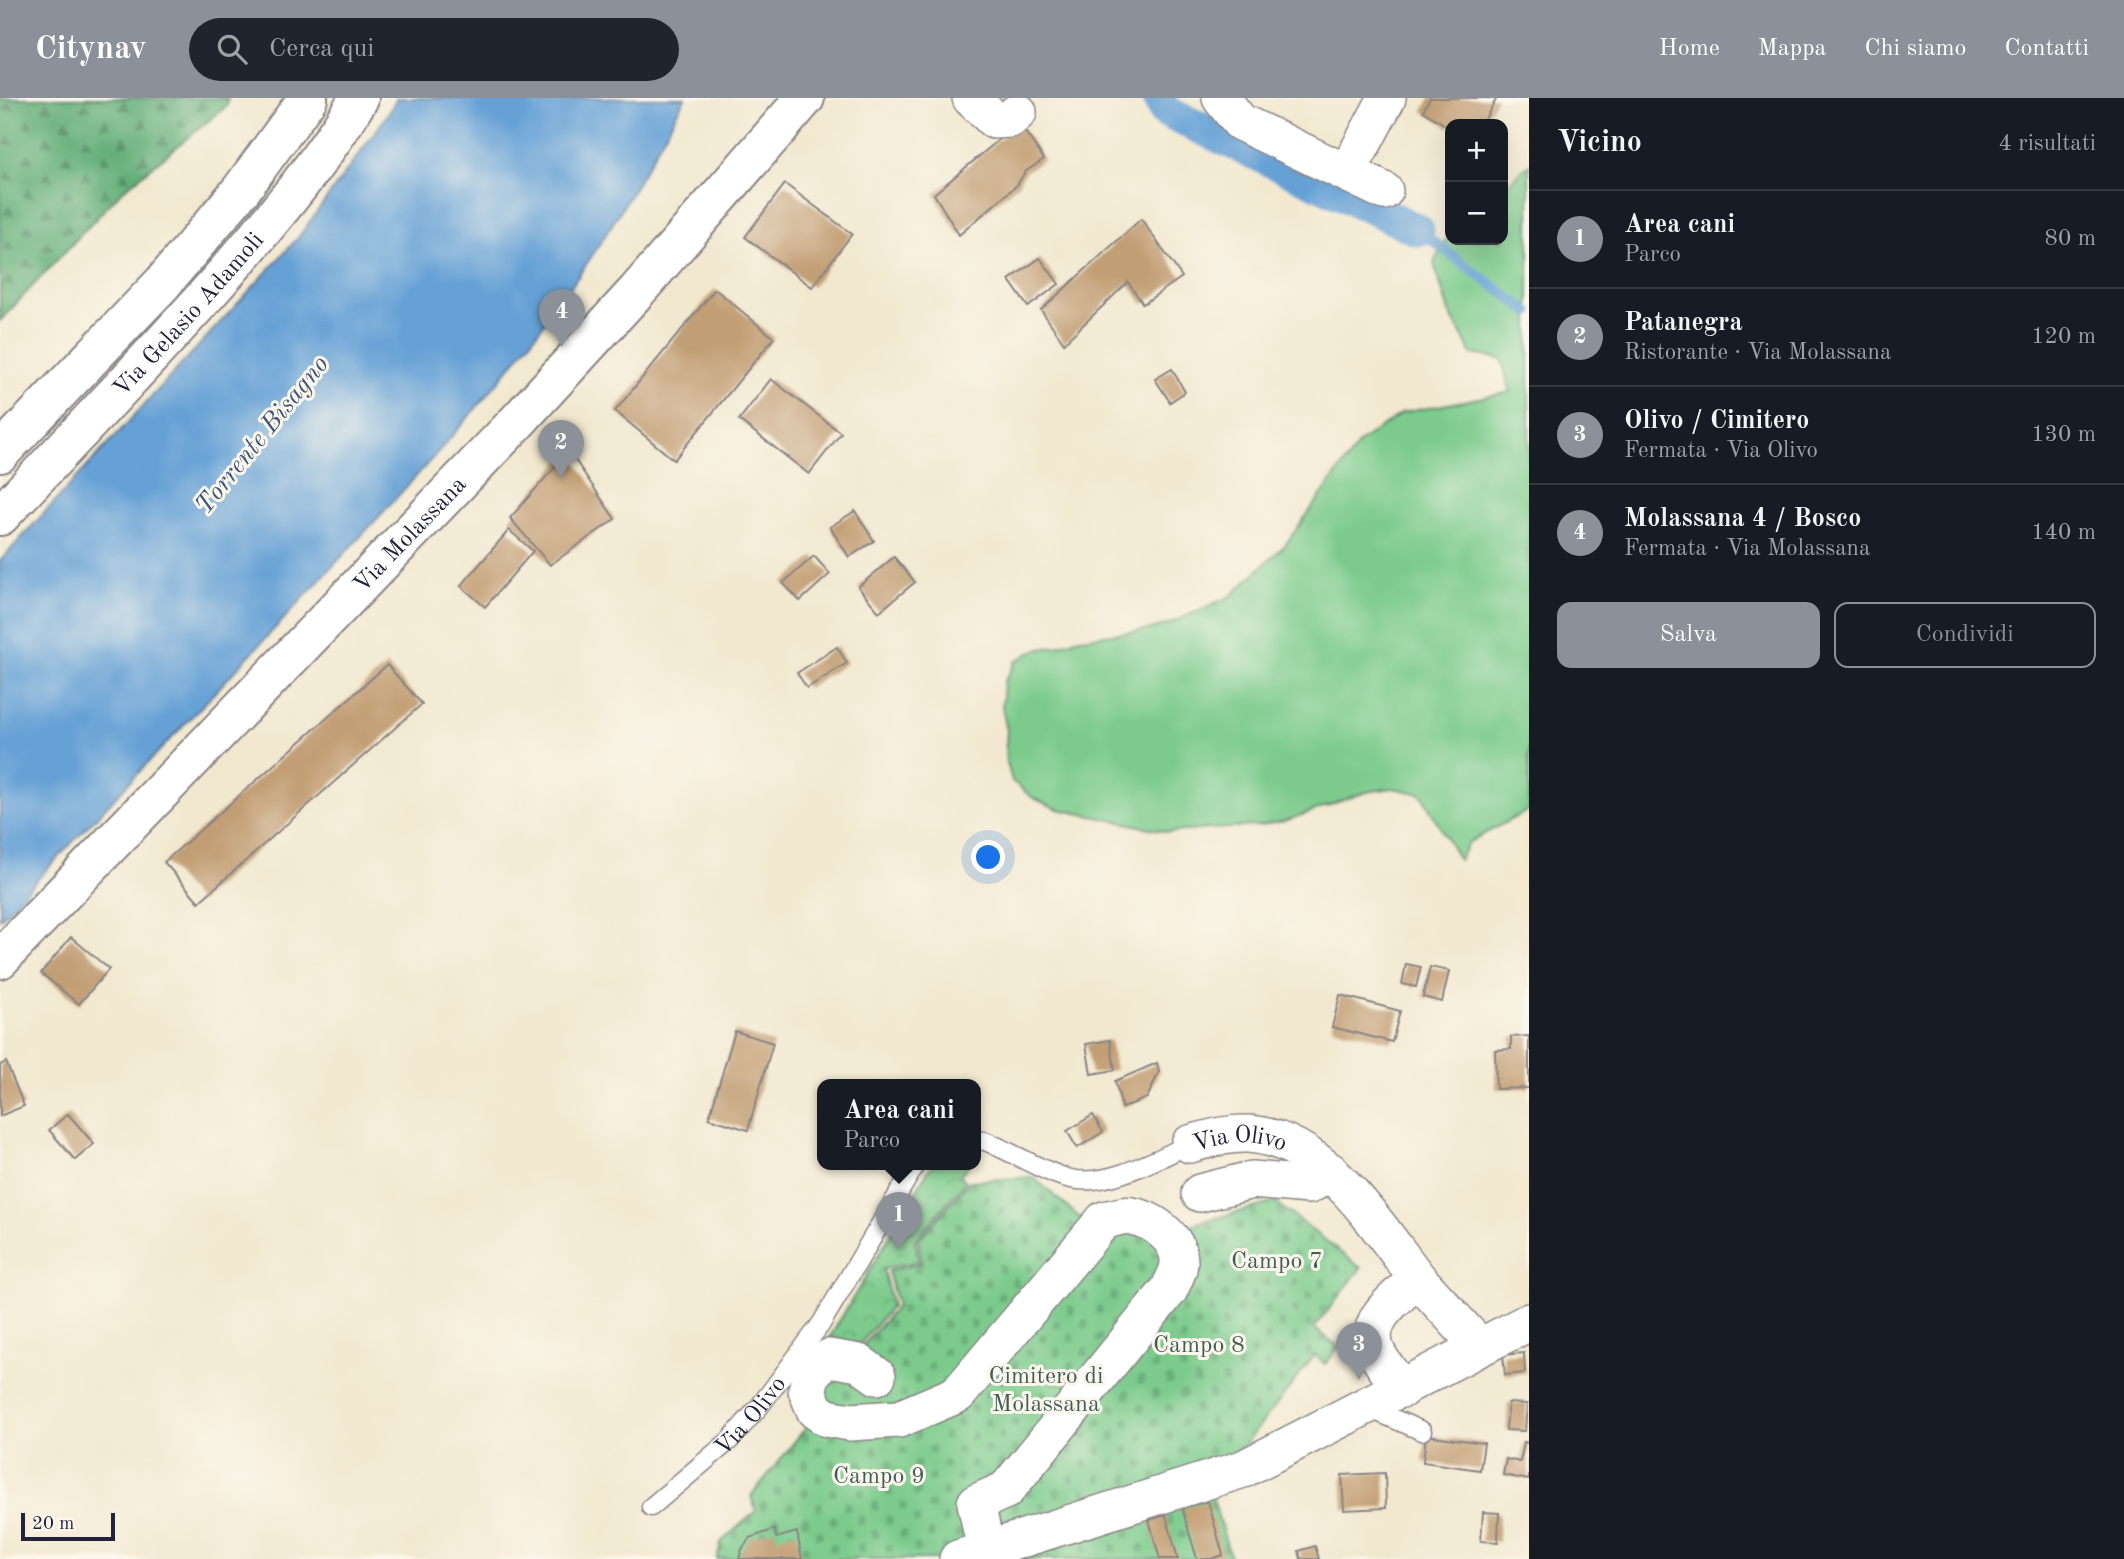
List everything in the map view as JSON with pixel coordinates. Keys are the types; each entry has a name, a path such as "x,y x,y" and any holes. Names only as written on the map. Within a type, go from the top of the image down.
{"main road":[{"name":"Via Gelasio Adamoli","path":"0,453 162,284 241,190 308,98"},
{"name":"Via Gelasio Adamoli","path":"0,516 188,317 273,218 346,120 359,98"},
{"name":"Via Molassana","path":"0,959 516,423 638,291 804,98"}],"street":[{"path":"971,98 994,120 1010,119 1018,111"},
{"path":"1221,98 1240,122 1384,191"},
{"path":"1347,173 1387,98"},
{"name":"Via Olivo","path":"1190,1144 1221,1135 1266,1136 1287,1143 1331,1172 1418,1279 1480,1347"},
{"path":"1200,1193 1252,1180 1308,1185 1331,1172"},
{"path":"877,1376 859,1363 829,1358 813,1371 807,1390 815,1410 828,1418 849,1422 899,1419 958,1394 1104,1220 1129,1215 1149,1222 1167,1233 1177,1252 1178,1267 1169,1290 1006,1490 976,1503 972,1555 1243,1469 1529,1322"},
{"path":"1402,1389 1376,1351 1373,1336 1377,1318 1391,1301 1418,1279"}],"lane":[{"name":"Via Olivo","path":"981,1141 998,1146 1068,1179 1084,1181 1106,1178 1190,1144"},
{"name":"Via Olivo","path":"651,1507 729,1441 759,1407 821,1324 912,1170"},
{"path":"1366,1407 1422,1431"}],"green space":[{"path":"0,98 228,98 227,106 121,192 0,321"},
{"path":"1529,164 1529,810 1469,842 1459,860 1421,794 1393,788 1366,792 1285,821 1256,826 1169,832 1058,809 1033,798 1012,781 1005,756 1007,731 1002,707 1004,682 1016,661 1035,650 1058,646 1079,638 1147,630 1169,624 1231,596 1285,545 1360,442 1402,413 1510,392 1502,359 1472,354 1449,312 1434,263 1445,242 1445,245 1508,245 1508,183"},
{"path":"928,1170 965,1170 960,1175 966,1181 915,1240 919,1261 883,1269 892,1306 860,1344 830,1337"},
{"name":"Cimitero di Molassana","path":"1033,1177 1086,1223 1179,1228 1275,1202 1361,1268 1314,1328 1339,1347 1325,1364 1315,1355 1233,1460 1211,1493 1231,1559 717,1559 721,1542 756,1511 751,1496 812,1420 796,1403 862,1347 897,1306 888,1271 922,1263 918,1240 970,1181"}],"water":[{"name":"Torrente Bisagno","path":"397,98 685,98 593,255 558,305 478,406 363,534 0,919 0,561 297,239"}],"building":[{"path":"1430,98 1497,98 1485,119 1445,119 1445,125 1423,111"},
{"path":"1019,123 1044,159 1025,172 1017,185 959,235 934,194"},
{"path":"785,184 852,234 812,287 745,237"},
{"path":"1141,219 1182,277 1143,304 1128,282 1064,343 1041,310"},
{"path":"1040,258 1059,284 1028,307 1009,280"},
{"path":"715,289 774,338 674,460 615,411"},
{"path":"1172,369 1185,392 1170,402 1155,379"},
{"path":"771,379 841,433 809,474 739,420"},
{"path":"569,451 615,519 550,565 510,518"},
{"path":"855,511 874,541 849,557 830,527"},
{"path":"509,530 533,551 485,607 461,586"},
{"path":"814,556 830,574 800,601 783,583"},
{"path":"894,557 915,582 879,612 858,587"},
{"path":"837,647 847,663 807,688 797,673"},
{"path":"387,665 422,704 199,902 164,862"},
{"path":"71,937 109,969 79,1004 41,973"},
{"path":"1406,964 1421,967 1416,987 1402,984"},
{"path":"1430,967 1449,971 1442,1002 1423,997"},
{"path":"1340,995 1400,1011 1392,1042 1332,1027"},
{"path":"735,1031 773,1043 748,1130 709,1118"},
{"path":"1529,1036 1529,1088 1496,1089 1495,1050 1511,1049 1511,1037"},
{"path":"1110,1040 1115,1070 1091,1074 1086,1044"},
{"path":"6,1062 24,1106 0,1116 0,1065"},
{"path":"1157,1063 1159,1072 1147,1098 1122,1108 1115,1081"},
{"path":"68,1114 94,1144 75,1160 49,1130"},
{"path":"1093,1115 1103,1132 1077,1148 1067,1131"},
{"path":"1524,1353 1525,1373 1505,1375 1503,1355"},
{"path":"1508,1403 1527,1404 1525,1431 1506,1430"},
{"path":"1426,1435 1484,1443 1480,1470 1423,1462"},
{"path":"1524,1442 1529,1443 1529,1480 1503,1475 1506,1459 1520,1462"},
{"path":"1385,1473 1386,1508 1344,1510 1342,1475"},
{"path":"1208,1501 1223,1555 1211,1559 1197,1559 1182,1508"},
{"path":"1483,1512 1499,1513 1498,1542 1481,1541"},
{"path":"1166,1515 1178,1559 1160,1559 1149,1520"},
{"path":"775,1529 776,1538 797,1532 802,1559 739,1559 750,1538"},
{"path":"1315,1546 1319,1559 1301,1559 1299,1551"}],"waterway":[{"path":"1159,98 1164,111 1418,230"},
{"path":"1418,230 1529,312"}],"place":[{"name":"Molassana 4 / Bosco","path":"562,347"},
{"name":"Patanegra","path":"561,478"},
{"name":"Area cani","path":"899,1250"},
{"name":"Olivo / Cimitero","path":"1359,1380"}],"park label":[{"name":"Campo 7","path":"1277,1260"},
{"name":"Campo 8","path":"1199,1344"},
{"name":"Campo 9","path":"879,1475"}]}
